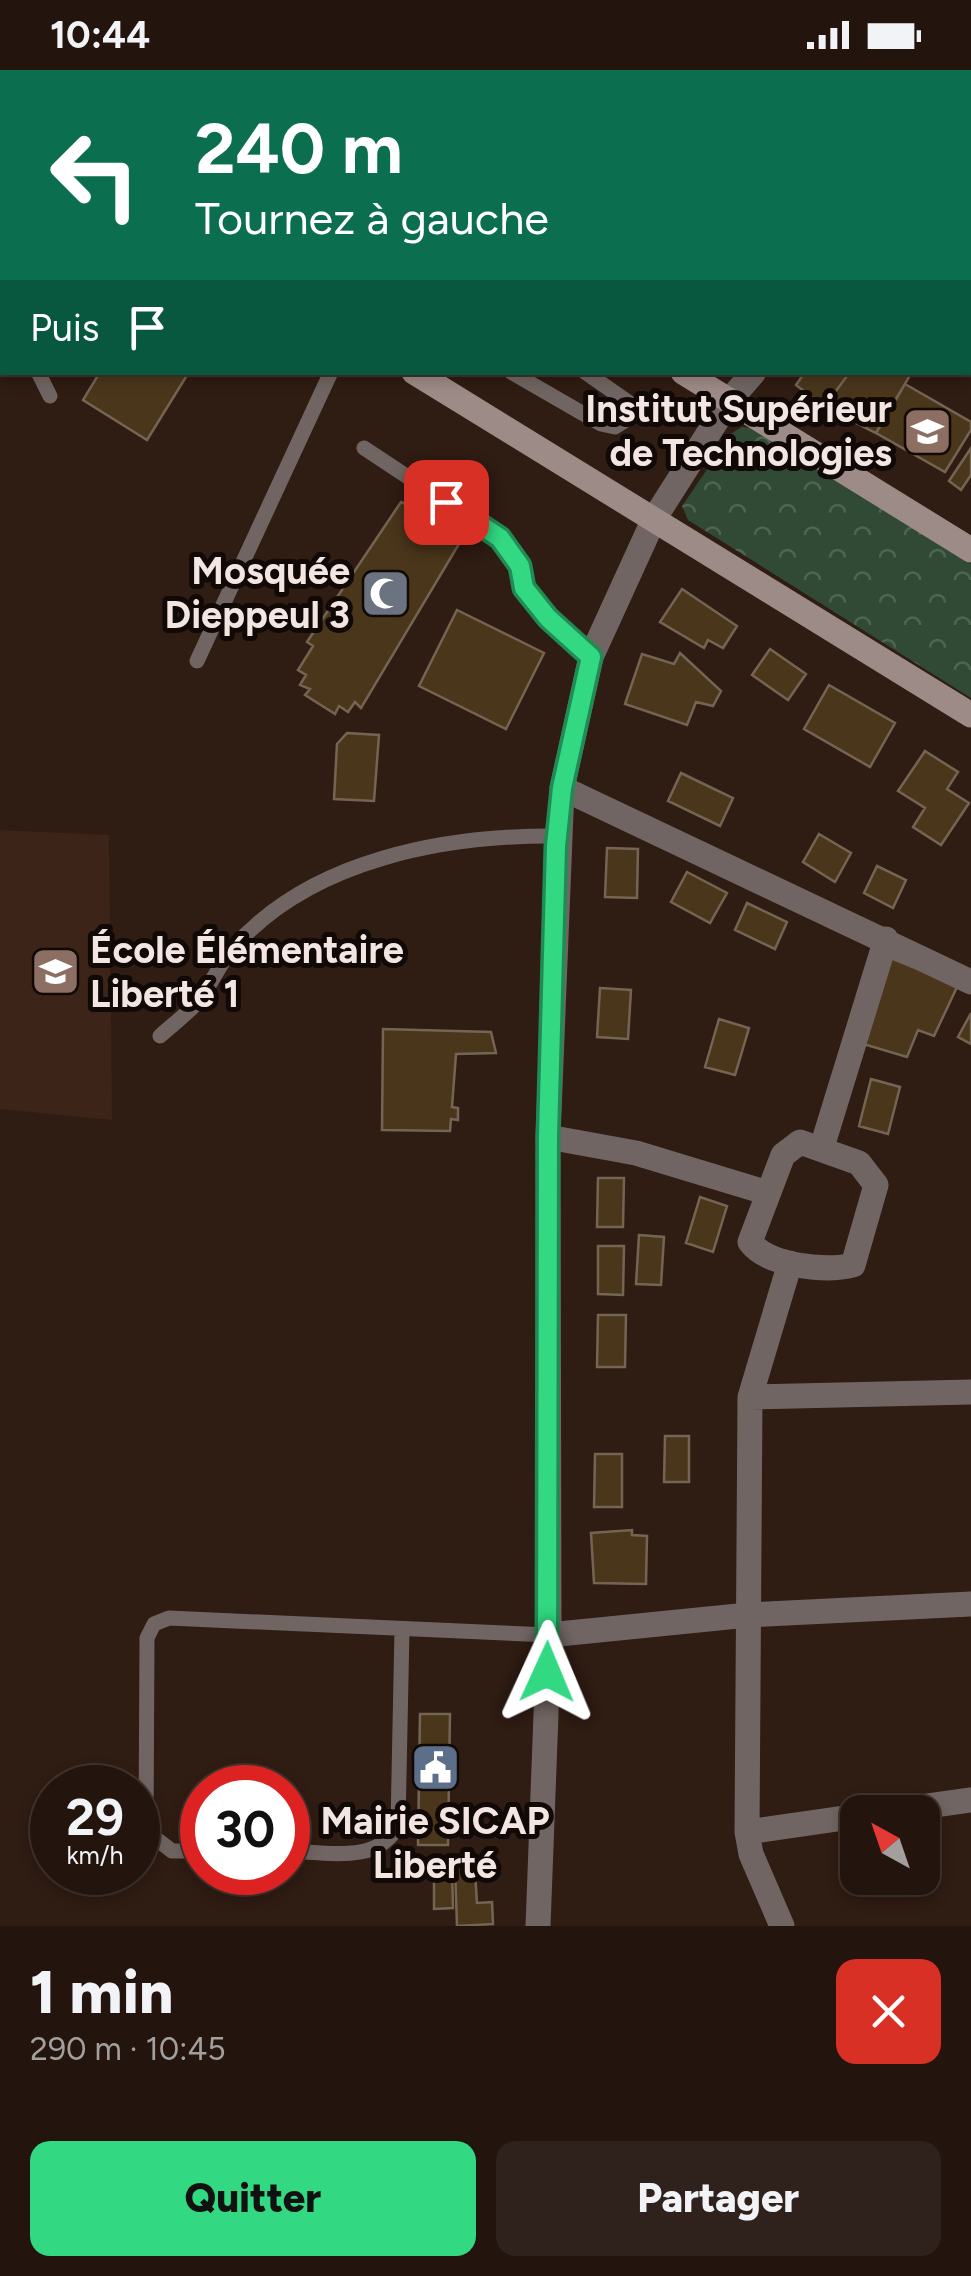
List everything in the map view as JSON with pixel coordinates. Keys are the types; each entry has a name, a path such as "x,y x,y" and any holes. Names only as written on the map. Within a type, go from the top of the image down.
{"street":[{"path":"419,375 971,715"},
{"path":"688,375 971,550"},
{"path":"538,1926 548,1635 548,1136 562,788 591,657 654,519 730,401 752,375"},
{"path":"562,788 971,982"},
{"path":"822,1147 886,939"},
{"path":"548,1136 636,1153 765,1192"},
{"path":"800,1142 822,1147 858,1163 876,1185 858,1258 845,1267 790,1263 756,1250 750,1242 765,1192 790,1146 800,1142"},
{"path":"782,1926 751,1854 747,1832 750,1397 790,1263"},
{"path":"750,1397 971,1392"},
{"path":"548,1635 748,1615 971,1604"},
{"path":"940,1804 971,1800"},
{"path":"747,1832 840,1819"}],"lane":[{"path":"40,375 50,396"},
{"path":"197,661 329,375"},
{"path":"516,375 601,424 615,427 626,420 628,402 589,375"},
{"path":"364,448 500,538 520,566 524,588 548,618 591,657"},
{"path":"160,1036 198,1002 233,948 287,900 368,862 490,835 558,836"},
{"path":"180,1851 172,1851 146,1830 146,1638 154,1624 169,1618 548,1635"},
{"path":"310,1851 375,1852 390,1841 398,1825 402,1629"}],"shaded area":[{"name":"École Élémentaire Liberté 1","path":"0,830 109,835 112,1120 0,1109"}],"green space":[{"path":"742,427 753,428 971,564 971,698 688,520 682,506 732,433"}],"building":[{"path":"98,375 187,375 147,440 83,400"},
{"path":"803,375 848,375 824,407 796,385"},
{"path":"848,375 910,375 876,433 824,407"},
{"path":"905,384 971,422 971,430 945,472 876,433"},
{"path":"971,448 971,475 961,490 949,481"},
{"name":"Mosquée Dieppeul 3","path":"401,502 417,509 422,505 450,520 447,526 454,531 451,539 459,544 361,708 355,702 348,712 339,706 335,714 305,695 310,689 300,685 306,675 298,670 313,646 307,642"},
{"path":"682,589 737,626 723,648 708,640 704,648 660,622"},
{"path":"457,610 544,653 506,729 419,686"},
{"path":"770,649 806,674 788,700 752,675"},
{"path":"680,653 721,691 713,706 696,702 687,725 625,704 642,654 674,664"},
{"path":"829,685 895,723 870,767 804,729"},
{"path":"347,733 379,735 374,801 334,799 337,744"},
{"path":"925,751 958,772 947,789 969,803 941,845 913,827 925,808 898,791"},
{"path":"681,773 733,798 720,826 668,801"},
{"path":"819,834 851,853 835,882 803,862"},
{"path":"607,848 638,849 637,898 605,897"},
{"path":"877,866 906,880 893,908 864,893"},
{"path":"687,872 727,893 710,923 671,902"},
{"path":"747,903 787,922 775,949 735,930"},
{"path":"888,957 958,985 934,1036 918,1030 907,1057 863,1044"},
{"path":"600,988 631,990 628,1039 597,1037"},
{"path":"971,1013 971,1044 958,1037"},
{"path":"719,1019 749,1028 735,1075 705,1067"},
{"path":"383,1029 491,1032 496,1053 456,1054 452,1107 458,1108 458,1120 451,1119 450,1131 382,1130"},
{"path":"871,1079 900,1087 888,1134 859,1126"},
{"path":"598,1178 624,1178 623,1227 597,1227"},
{"path":"700,1197 727,1206 713,1252 686,1243"},
{"path":"639,1235 664,1237 661,1285 636,1284"},
{"path":"598,1246 624,1246 623,1295 598,1294"},
{"path":"598,1315 626,1315 625,1367 597,1367"},
{"path":"665,1436 689,1436 689,1482 664,1482"},
{"path":"595,1454 622,1454 622,1507 594,1507"},
{"path":"632,1530 632,1535 647,1536 646,1584 594,1583 591,1533"},
{"path":"420,1714 450,1714 448,1845 418,1845"},
{"path":"485,1866 485,1871 475,1872 477,1903 492,1902 493,1924 457,1926 455,1867"},
{"path":"452,1870 453,1908 434,1909 434,1871"}],"place":[{"name":"Institut Supérieur de Technologies","path":"927,431"},
{"name":"Mosquée Dieppeul 3","path":"385,593"},
{"name":"École Élémentaire Liberté 1","path":"55,972"},
{"name":"Mairie SICAP Liberté","path":"435,1767"}],"route":[{"path":"446,502 500,538 520,566 524,588 548,618 591,657 562,788 556,846 548,1136 547,1672"}]}
